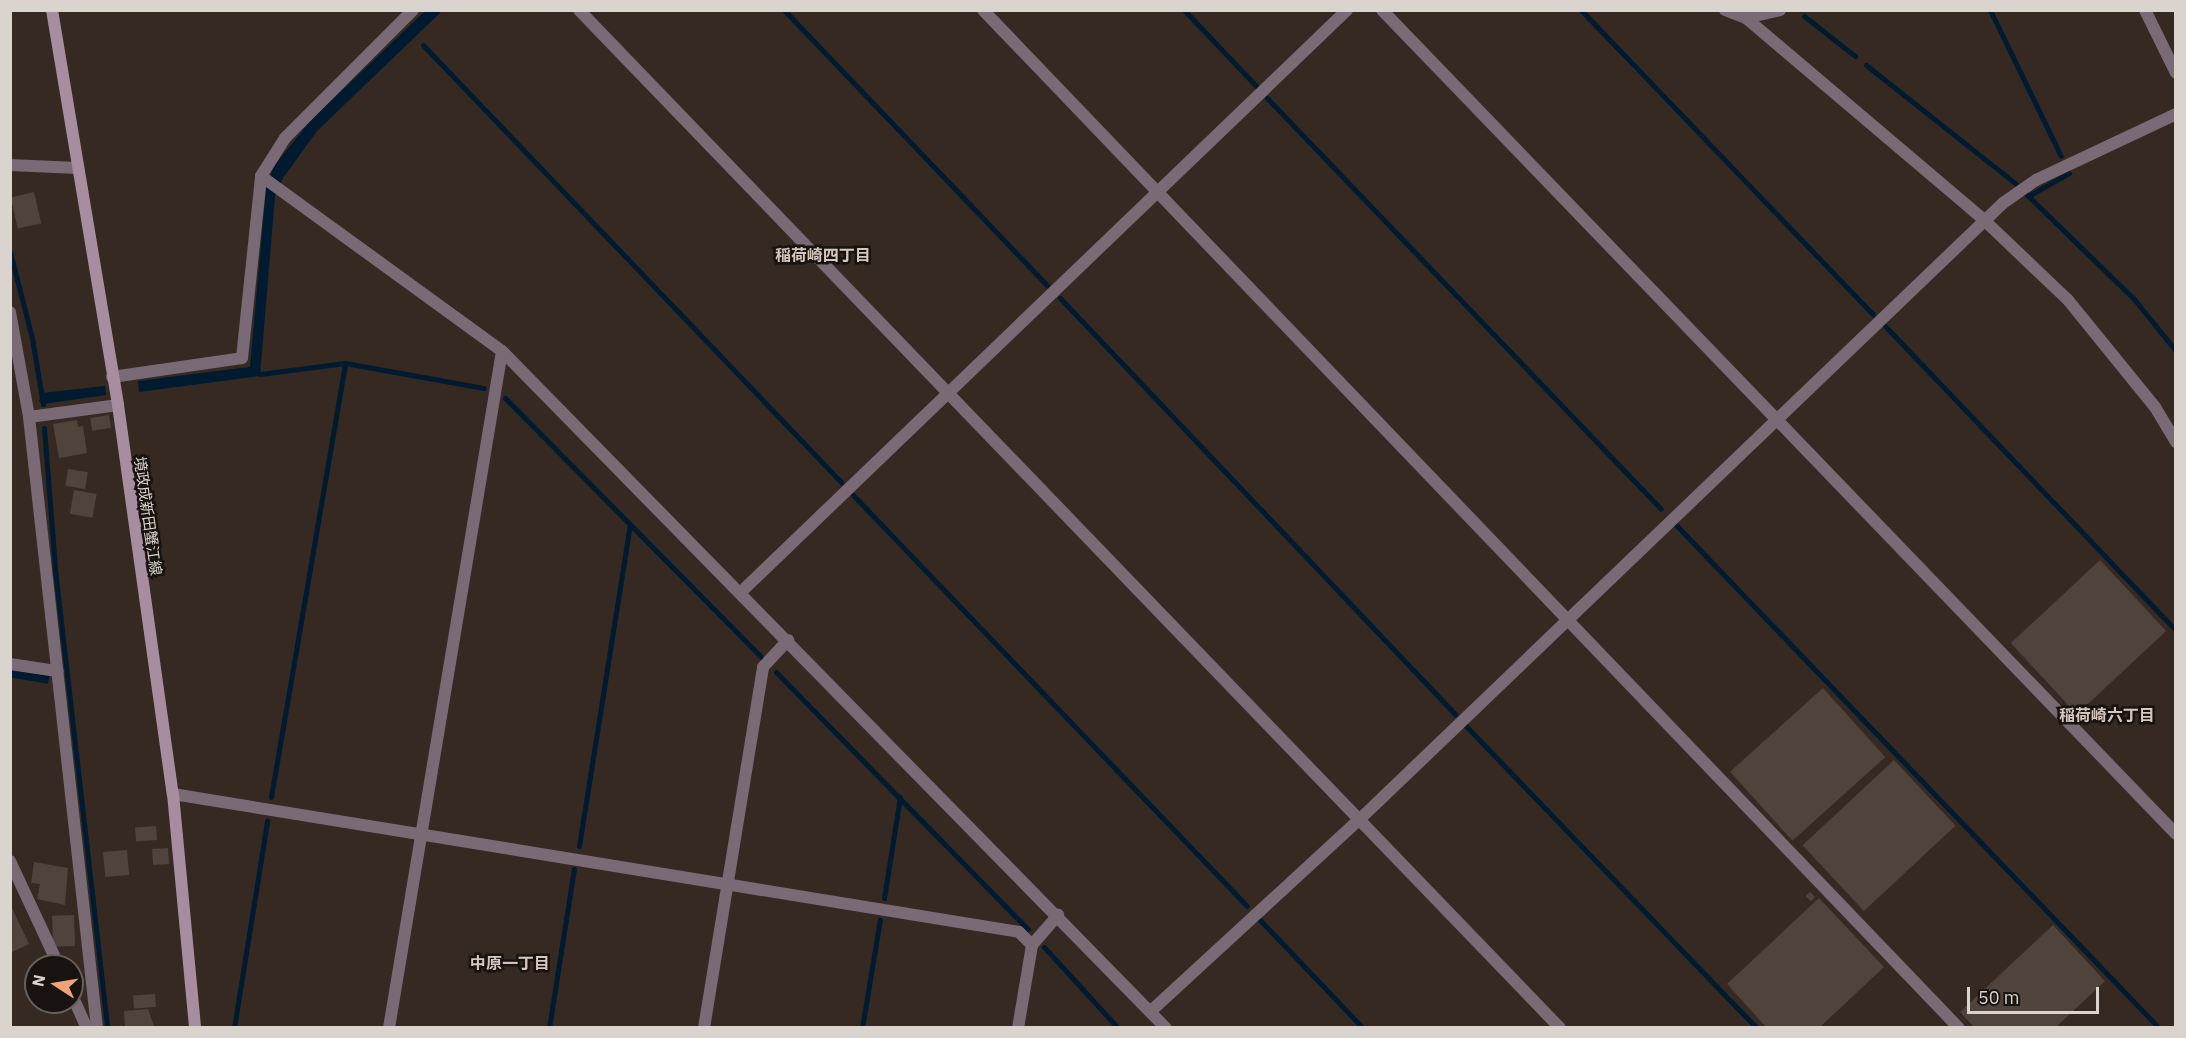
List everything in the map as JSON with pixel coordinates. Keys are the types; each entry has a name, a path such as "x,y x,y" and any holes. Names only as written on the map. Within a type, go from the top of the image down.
{"main road":[{"name":"境政成新田蟹江線","path":"52,10 118,405 173,794 195,1028"}],"street":[{"path":"112,377 243,358 263,177 285,138 413,10"},
{"path":"579,10 950,391 1560,1028"},
{"path":"983,10 1959,1028"},
{"path":"741,592 1347,10"},
{"path":"1382,10 2175,834"},
{"path":"1725,10 1746,18 1984,220 2068,300 2155,407 2175,442"},
{"path":"1746,18 1780,10"},
{"path":"2145,10 2175,73"},
{"path":"1151,1011 1360,819 1984,220 2036,180 2175,114"},
{"path":"10,165 77,168"},
{"path":"263,177 502,351 1058,915 1166,1028"},
{"path":"10,312 29,417 97,1028"},
{"path":"389,1028 502,351"},
{"path":"29,417 118,405"},
{"path":"704,1028 763,667 788,640"},
{"path":"10,664 57,671"},
{"path":"173,794 1019,932 1032,945"},
{"path":"10,861 53,954"},
{"path":"1018,1028 1032,945 1058,915"},
{"path":"81,1014 87,1028"}],"water":[{"path":"425,11 442,11 317,131 283,178 275,196 260,376 139,392 138,381 250,367 266,188 274,166 310,121"},
{"path":"105,386 106,395 43,404 39,401 42,393"},
{"path":"10,669 49,676 48,684 10,677"}],"building":[{"path":"34,192 41,223 18,229 11,197"},
{"path":"109,415 111,428 92,431 90,418"},
{"path":"77,420 78,427 83,426 87,453 59,458 53,424"},
{"path":"68,469 88,472 85,489 65,486"},
{"path":"74,490 97,494 92,518 70,514"},
{"path":"2100,560 2166,631 2077,714 2011,643"},
{"path":"1823,688 1885,757 1792,841 1730,772"},
{"path":"1894,760 1955,826 1864,911 1803,845"},
{"path":"156,826 157,840 136,841 135,827"},
{"path":"168,848 169,864 153,865 152,849"},
{"path":"127,850 129,875 105,877 103,852"},
{"path":"34,862 68,868 65,905 37,899 40,884 31,883"},
{"path":"1810,892 1815,897 1811,901 1806,896"},
{"path":"1819,898 1884,967 1819,1028 1767,1028 1727,984"},
{"path":"10,904 29,944 10,953"},
{"path":"74,915 75,946 53,947 52,916"},
{"path":"2053,925 2105,981 2055,1028 1975,1028 1960,1012"},
{"path":"155,994 156,1007 134,1009 133,996"},
{"path":"148,1009 154,1026 125,1028 124,1011"}],"waterway":[{"path":"784,10 1047,285"},
{"path":"1184,10 1258,88"},
{"path":"1581,10 1873,314"},
{"path":"1990,10 2061,156"},
{"path":"1804,16 1855,56"},
{"path":"423,45 841,482"},
{"path":"1866,65 2016,184"},
{"path":"1267,98 1661,509"},
{"path":"2028,196 2069,173"},
{"path":"2026,194 2134,299 2176,351"},
{"path":"10,252 32,338 43,404"},
{"path":"1060,298 1455,714"},
{"path":"1885,326 2176,630"},
{"path":"260,374 345,363 484,388"},
{"path":"271,797 345,363"},
{"path":"505,398 761,657"},
{"path":"44,428 55,569 107,1028"},
{"path":"853,495 1247,906"},
{"path":"579,846 630,525"},
{"path":"1676,525 2159,1028"},
{"path":"776,672 1028,929"},
{"path":"1465,725 1757,1028"},
{"path":"884,898 900,797"},
{"path":"234,1028 267,821"},
{"path":"549,1028 574,869"},
{"path":"862,1028 880,919"},
{"path":"1260,920 1363,1028"},
{"path":"1044,947 1118,1028"}],"district":[{"name":"稲荷崎四丁目","path":"823,255"},
{"name":"稲荷崎六丁目","path":"2107,715"},
{"name":"中原一丁目","path":"510,963"}]}
